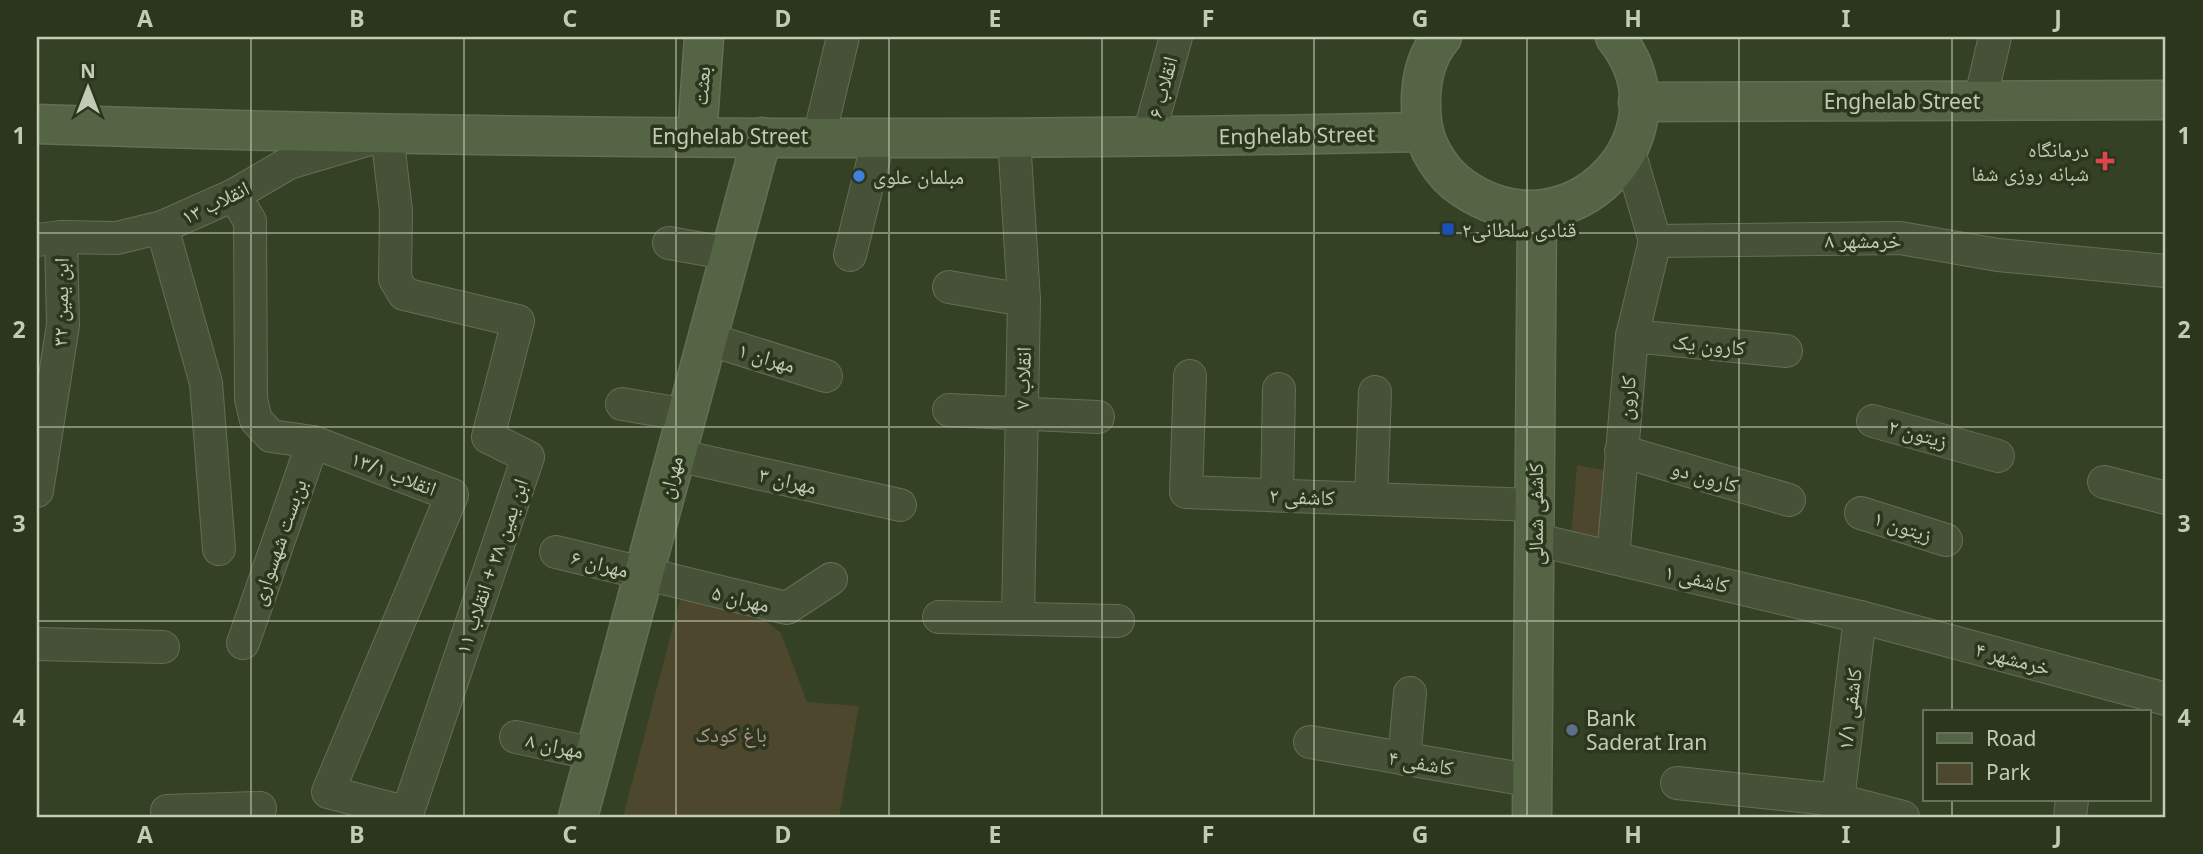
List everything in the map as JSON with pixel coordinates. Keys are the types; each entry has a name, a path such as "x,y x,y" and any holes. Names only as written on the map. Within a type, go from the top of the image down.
{"main road":[{"name":"بعثت","path":"697,136 704,37"},
{"path":"1437,38 1424,70 1420,101 1423,132 1436,159 1455,183 1479,200 1508,209 1538,211 1566,205 1592,192 1613,172 1628,148 1636,126 1638,102 1636,83 1622,40"},
{"name":"Enghelab Street","path":"1638,102 2166,100"},
{"name":"Enghelab Street","path":"37,124 387,134 820,137 1148,138 1423,132"},
{"name":"مهران","path":"578,817 762,136"},
{"name":"کاشفی شمالی","path":"1533,799 1538,211"}],"street":[{"path":"820,137 843,37"},
{"name":"انقلاب ۶","path":"1148,138 1176,37"},
{"path":"1980,101 1995,37"},
{"name":"انقلاب ۱۳","path":"49,238 117,238 162,227 234,195 289,163 387,134"},
{"name":"ابن یمین ۳۸ + انقلاب ۱۱","path":"387,134 396,211 395,279 404,294 518,321 488,437 528,457 407,815"},
{"path":"850,255 879,137"},
{"name":"انقلاب ۷","path":"1014,138 1024,300 1018,618"},
{"path":"1628,148 1655,241"},
{"name":"انقلاب ۱۳/۱","path":"234,195 250,221 251,399 256,420 271,436 313,442 452,495 328,792 407,815"},
{"path":"162,227 206,383 219,549"},
{"name":"ابن یمین ۳۲","path":"37,491 63,325 49,238"},
{"name":"خرمشهر ۸","path":"1655,241 1900,238 1998,255 2166,271"},
{"name":"کارون","path":"1613,558 1632,336 1655,241"},
{"path":"670,243 731,254"},
{"path":"949,287 1024,300"},
{"name":"کارون یک","path":"1632,336 1786,351"},
{"name":"مهران ۱","path":"708,339 826,376"},
{"name":"کاشفی ۲","path":"1190,376 1186,492 1371,498 1534,522"},
{"path":"1277,495 1279,389"},
{"path":"1371,498 1375,392"},
{"path":"622,404 687,415"},
{"path":"950,410 1098,416"},
{"name":"زیتون ۲","path":"1873,421 1963,444 1998,456"},
{"name":"بن‌بست شهسواری","path":"243,643 313,442"},
{"name":"کارون دو","path":"1621,452 1789,500"},
{"name":"مهران ۳","path":"676,455 900,505"},
{"path":"2104,482 2166,498"},
{"name":"زیتون ۱","path":"1861,513 1946,540"},
{"name":"کاشفی ۱","path":"1534,522 1613,558 1860,617"},
{"name":"مهران ۶","path":"555,552 644,574"},
{"name":"مهران ۵","path":"644,574 787,608 831,579"},
{"path":"939,617 1118,621"},
{"name":"خرمشهر ۴","path":"1860,617 2166,699"},
{"name":"کاشفی ۱/۱","path":"1838,809 1860,617"},
{"path":"37,644 163,647"},
{"path":"1404,760 1410,693"},
{"name":"مهران ۸","path":"516,737 595,754"},
{"name":"کاشفی ۴","path":"1310,742 1404,760 1533,799"},
{"path":"1677,783 1903,817"},
{"path":"167,811 260,808 258,817"}],"green space":[{"path":"1577,465 1612,472 1609,546 1571,538"},
{"name":"باغ کودک","path":"687,573 718,584 781,633 807,702 859,706 839,817 623,817"}],"place":[{"name":"درمانگاه شبانه روزی شفا","path":"2105,161"},
{"name":"مبلمان علوی","path":"859,176"},
{"name":"قنادی سلطانی۲","path":"1448,229"},
{"name":"Bank Saderat Iran","path":"1572,730"}]}
